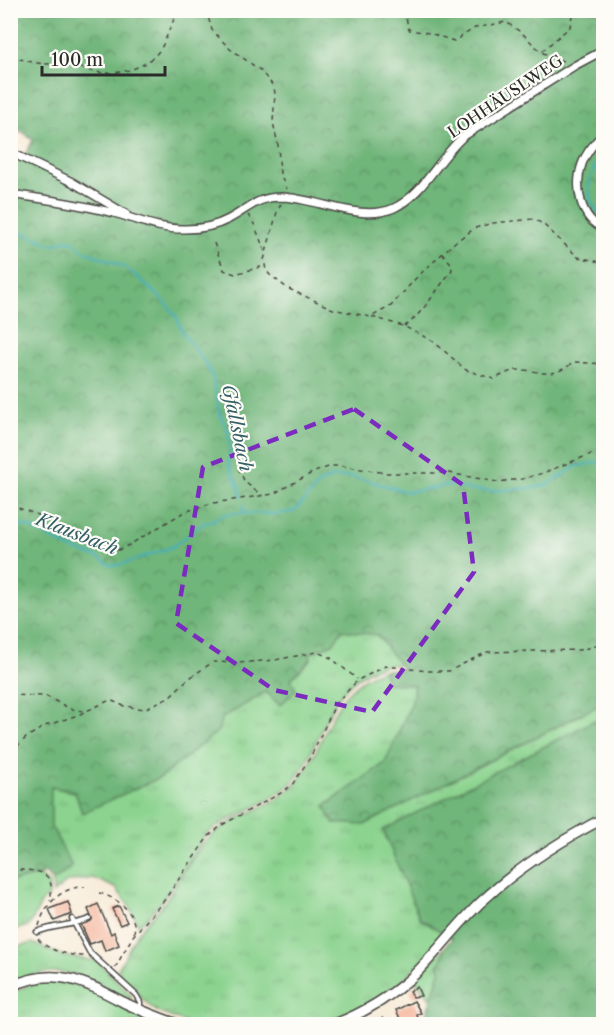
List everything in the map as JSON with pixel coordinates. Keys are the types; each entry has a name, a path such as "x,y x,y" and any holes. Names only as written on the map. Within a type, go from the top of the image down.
{"street":[{"name":"LOHHÄUSLWEG","path":"130,217 161,227 185,229 220,224 265,198 287,197 374,214 396,207 408,199 452,146 464,136 603,50"},
{"path":"603,133 589,150 582,164 579,188 588,217 595,225 603,229"},
{"path":"10,152 72,182 130,217"},
{"path":"10,194 95,208 130,217"},
{"path":"335,1024 387,998 412,977 466,917 494,891 560,844 603,818"},
{"path":"10,987 35,979 68,977 90,984 140,1009 177,1024"}],"lane":[{"path":"72,919 87,949 136,995 141,1005 140,1009"},
{"path":"37,932 65,925 75,925 89,919"}],"path":[{"path":"10,57 38,63 67,62 86,70 107,74 125,72 139,67 159,51 180,10"},
{"path":"206,10 212,30 230,49 260,70 274,87 273,122 278,145 280,174 287,189 287,197 277,212 266,255 265,265 270,275 305,298 333,309 403,326 434,341 466,370 494,379 515,370 549,375 562,371 574,362 603,364"},
{"path":"404,10 409,30 429,33 454,41 475,28 506,22 522,33 541,52 574,66"},
{"path":"541,52 570,27 573,10"},
{"path":"243,210 254,224 266,255"},
{"path":"371,317 391,306 442,253 475,228 493,223 534,219 544,225 578,257 603,263"},
{"path":"214,243 224,270 235,274 265,265"},
{"path":"403,326 420,314 452,270 450,262 442,253"},
{"path":"10,505 44,517 69,533 91,543 118,550 184,512 201,506 273,494 312,473 331,466 387,473 449,473 497,482 522,479 543,473 603,449"},
{"path":"237,468 245,482 263,497"},
{"path":"112,972 133,936 163,902 190,861 214,831 281,794 292,785 311,756 336,704 358,680 386,666 449,671 487,652 579,650 603,644"},
{"path":"10,753 36,731 110,700 124,706 144,709 169,698 188,679 213,662 275,660 316,652 332,657 358,680"},
{"path":"10,695 45,696 71,709 86,711"},
{"path":"10,870 38,870 48,878 52,888 49,902"},
{"path":"99,893 123,905 135,925 133,936"}],"highlighted area":[{"path":"354,409 463,485 474,572 372,712 274,690 176,623 203,467"}],"green space":[{"path":"11,11 603,11 603,703 364,825 333,823 325,806 385,763 412,702 414,685 387,683 384,670 403,669 377,635 342,630 333,644 310,653 311,659 291,679 296,690 280,705 266,692 222,718 218,731 161,777 82,813 75,792 51,787 51,826 72,867 53,881 45,873 11,882 10,152 21,157 33,140 11,123 10,74 15,58 11,57"},
{"path":"342,629 377,635 400,665 378,667 351,683 331,709 302,769 292,782 284,790 222,823 206,835 165,897 147,918 138,925 129,906 116,888 93,878 67,882 53,893 53,881 72,867 51,826 50,787 75,792 82,812 217,731 222,718 266,691 279,705 291,679 311,659 309,653 333,644"},
{"path":"384,670 387,683 414,684 412,702 385,763 325,806 364,825 603,703 603,716 384,830 420,919 444,933 425,958 397,985 371,1003 322,1024 189,1024 152,1008 122,979 118,969 138,933 165,902 208,839 225,825 286,793 306,770 330,720 350,690 365,679"},
{"path":"603,716 603,1024 423,1024 441,969 438,965 445,953 443,949 452,938 420,919 383,830"},
{"path":"40,875 49,884 49,896 42,902 29,926 11,930 10,882"},
{"path":"32,943 63,956 97,961 131,995 131,999 83,977 62,972 30,975 11,982 11,948"},
{"path":"443,949 445,952 438,965 441,969 431,999 414,980"},
{"path":"60,981 100,994 164,1024 11,1024 11,992 36,983"}],"building":[{"path":"10,128 20,132 13,145 10,143"},
{"path":"68,902 72,914 54,921 49,909"},
{"path":"98,904 111,934 114,932 119,945 105,951 101,940 90,944 81,924 92,919 88,909"},
{"path":"119,906 127,922 120,925 112,909"},
{"path":"417,987 421,996 413,997 410,991"},
{"path":"414,1001 421,1013 417,1015 418,1018 403,1024 396,1010"},
{"path":"384,1018 387,1024 372,1024 371,1022"}],"waterway":[{"path":"604,147 589,185 591,202 604,220"},
{"name":"Gfallsbach","path":"10,233 21,232 53,245 62,241 73,241 82,250 123,266 164,301 176,316 183,333 212,375 220,415 228,431 230,449 228,464 239,487 241,497"},
{"name":"Klausbach","path":"10,522 31,528 69,548 97,557 110,565 120,565 172,547 201,525 226,514 277,514 295,511 320,483 333,477 354,477 408,492 450,485 490,491 547,485 577,466 604,461"},
{"name":"Gfallsbach","path":"243,505 244,513"}]}
